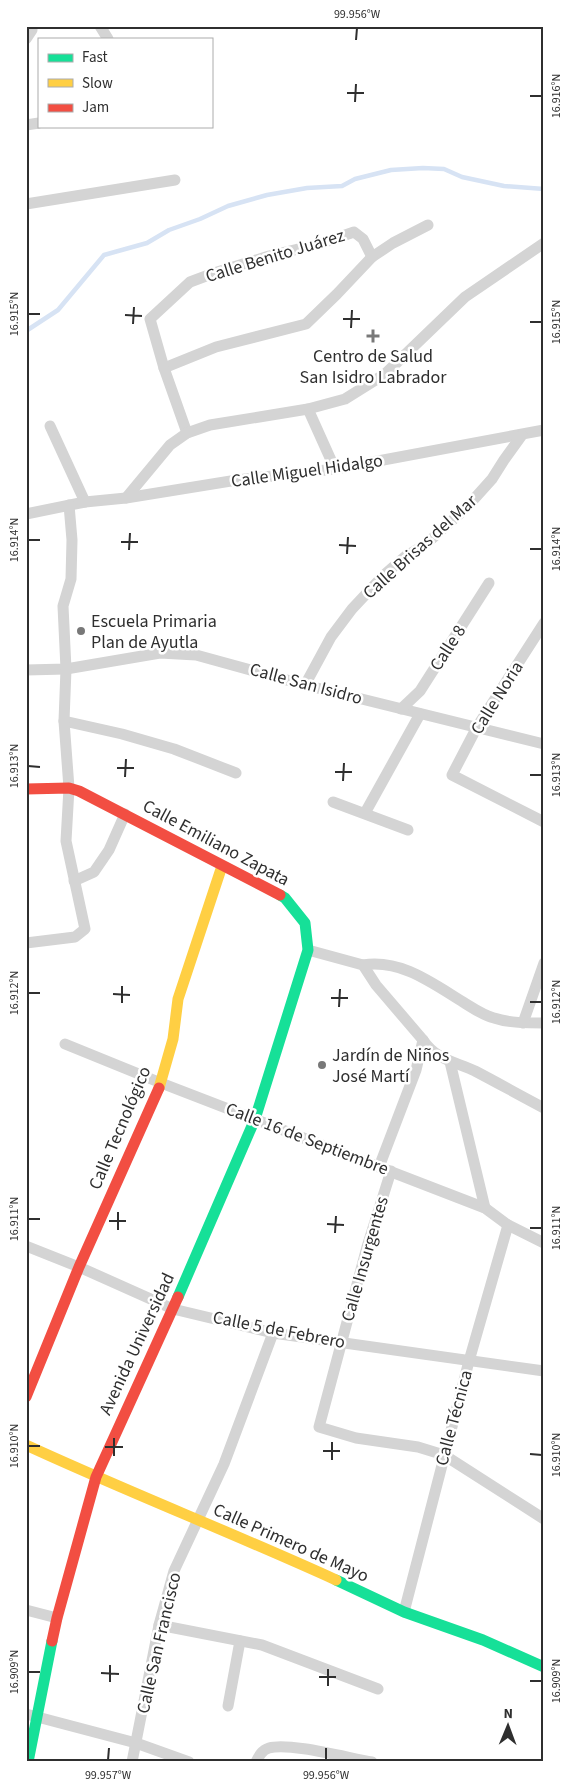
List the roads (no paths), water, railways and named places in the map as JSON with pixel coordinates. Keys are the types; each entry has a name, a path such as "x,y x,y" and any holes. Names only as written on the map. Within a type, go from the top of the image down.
{"street":[{"path":"26,39 32,30 32,26"},
{"path":"100,26 107,38"},
{"path":"26,204 175,180"},
{"path":"187,433 164,368 216,347 306,324 338,294 372,257 393,243 428,225"},
{"name":"Calle Benito Juárez","path":"164,368 150,319 190,282 354,232 363,238 372,257"},
{"path":"126,498 170,445 187,433 210,425 308,408 346,398 385,374 465,297 544,244"},
{"path":"308,408 335,469"},
{"path":"50,426 85,502"},
{"name":"Calle Miguel Hidalgo","path":"26,514 85,502 126,498 237,480 335,469 544,430"},
{"name":"Calle Brisas del Mar","path":"305,685 331,637 352,609 383,576 406,556 425,545 466,508 492,479 522,435"},
{"path":"26,943 75,937 85,930 66,841 69,788 64,721 66,669 63,606 71,579 72,540 69,505"},
{"name":"Calle 8","path":"401,709 420,691 489,583"},
{"name":"Calle Noria","path":"544,623 477,727 452,775 544,822"},
{"name":"Calle San Isidro","path":"26,670 66,669 160,653 196,655 305,685 544,744"},
{"path":"365,812 420,714"},
{"path":"64,721 122,734 174,749 236,773"},
{"name":"Calle Emiliano Zapata","path":"26,789 69,788 79,791 285,898 305,923 308,950"},
{"path":"333,802 365,812 408,830"},
{"path":"74,881 94,872 109,850 125,814"},
{"name":"Calle Tecnológico","path":"26,1397 79,1268 161,1083 173,1039 178,1000 222,866"},
{"path":"308,950 364,965 378,963 405,969 428,980 495,1019 523,1023 544,1023"},
{"name":"Avenida Universidad","path":"28,1762 31,1715 96,1477 174,1309 255,1120 308,950"},
{"path":"523,1023 544,963"},
{"path":"364,965 376,985 423,1040 429,1050 450,1062 473,1070 544,1108"},
{"path":"379,1167 416,1070 423,1040"},
{"name":"Calle 16 de Septiembre","path":"64,1044 485,1208 508,1225 544,1243"},
{"path":"450,1062 485,1208"},
{"name":"Calle Insurgentes","path":"391,1172 367,1247 319,1427 356,1438 418,1448 444,1455 544,1519"},
{"name":"Calle Técnica","path":"404,1612 469,1361 508,1225"},
{"name":"Calle 5 de Febrero","path":"26,1246 174,1309 273,1333 544,1371"},
{"name":"Calle San Francisco","path":"132,1762 160,1625 174,1571 224,1464 273,1333"},
{"name":"Calle Primero de Mayo","path":"26,1445 198,1521 252,1542 404,1612 483,1640 544,1667"},
{"path":"26,1610 57,1618"},
{"path":"160,1625 262,1645 378,1689"},
{"path":"228,1706 240,1641"},
{"path":"31,1715 136,1743 189,1762"},
{"path":"256,1762 260,1753 267,1748 284,1746 372,1762"}],"waterway":[{"path":"26,331 58,310 104,255 147,243 169,230 228,206 267,195 307,188 342,186 355,179 391,170 423,168 444,169 462,177 504,186 544,189"}],"place":[{"name":"Centro de Salud San Isidro Labrador","path":"373,336"},
{"name":"Escuela Primaria Plan de Ayutla","path":"81,631"},
{"name":"Jardín de Niños José Martí","path":"322,1065"}]}
